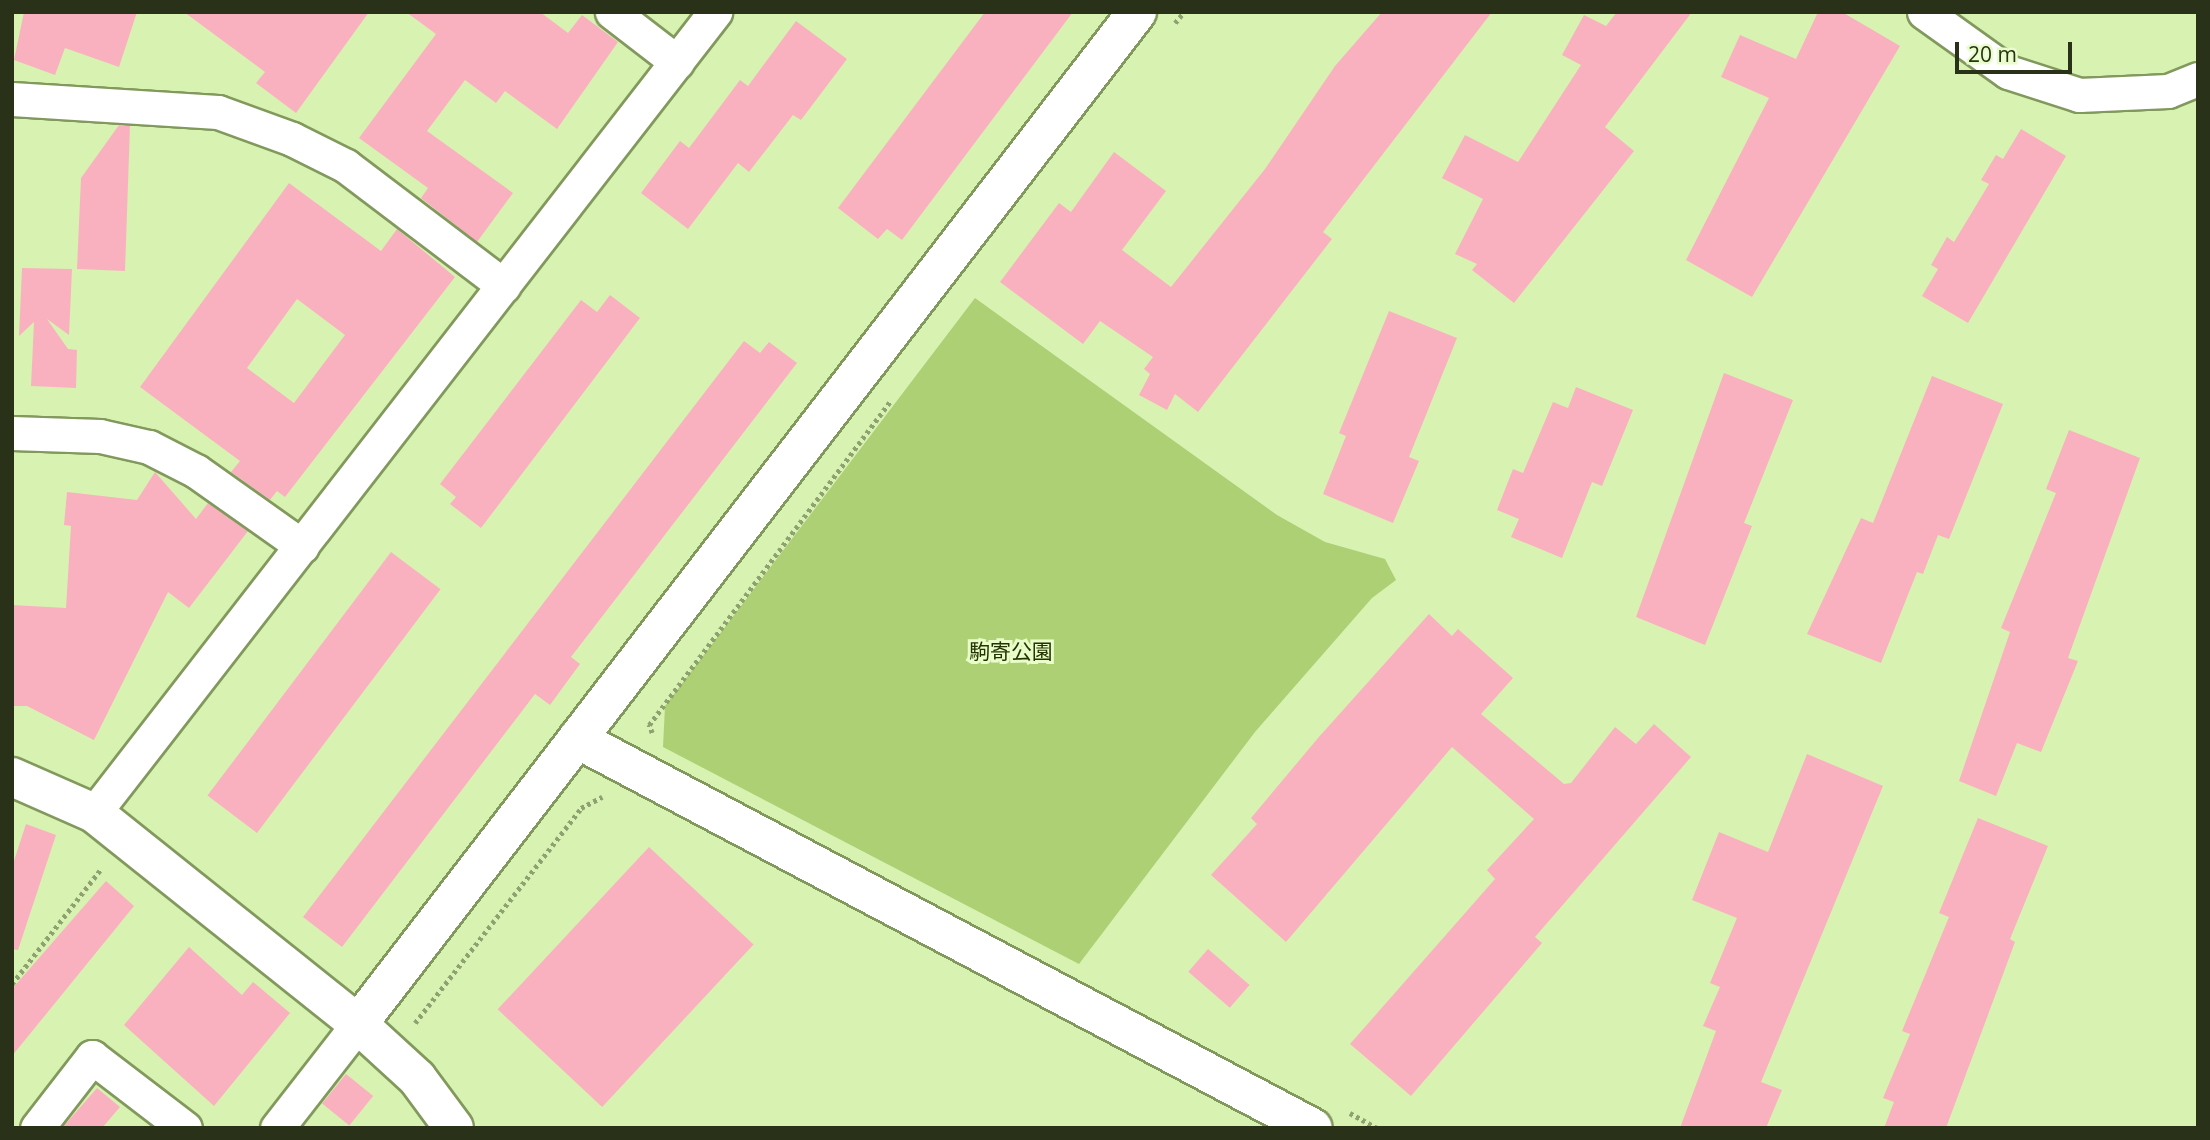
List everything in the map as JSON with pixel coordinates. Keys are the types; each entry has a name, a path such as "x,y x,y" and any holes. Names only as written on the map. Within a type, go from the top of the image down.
{"street":[{"path":"612,12 677,62"},
{"path":"94,813 715,12"},
{"path":"277,1128 1137,12"},
{"path":"1923,12 2008,72 2079,95 2168,91 2198,79"},
{"path":"12,99 218,112 292,139 346,166 504,286"},
{"path":"12,433 100,436 149,447 196,471 302,546"},
{"path":"578,739 1313,1128"},
{"path":"12,777 94,813 358,1024 417,1078 454,1128"},
{"path":"37,1128 92,1057 186,1128"}],"path":[{"path":"1167,34 1184,12"},
{"path":"657,745 649,725 900,390"},
{"path":"414,1036 413,1026 581,808 604,797 616,802"},
{"path":"12,984 125,838"}],"green space":[{"name":"駒寄公園","path":"975,298 1277,515 1325,542 1385,559 1396,580 1372,598 1255,732 1079,964 663,747 665,706"}],"building":[{"path":"24,12 137,12 119,67 65,48 55,75 14,60"},
{"path":"184,12 369,12 296,113 256,83 265,72"},
{"path":"406,12 540,12 568,33 582,15 618,42 557,129 505,91 496,103 465,80 427,131 513,193 477,242 421,198 428,188 359,138 436,34"},
{"path":"985,12 1073,12 902,240 887,229 878,239 838,208"},
{"path":"1382,12 1492,12 1323,232 1332,239 1198,412 1175,394 1167,410 1139,395 1150,374 1144,369 1153,357 1100,321 1083,344 1000,282 1059,203 1071,212 1114,152 1166,191 1122,250 1171,287 1265,169 1335,66"},
{"path":"1617,12 1692,12 1605,127 1634,151 1514,303 1472,270 1477,264 1455,254 1483,199 1442,178 1465,135 1518,162 1581,65 1562,55 1584,15 1606,26"},
{"path":"1818,12 1842,12 1900,46 1752,297 1686,260 1769,98 1721,77 1740,35 1796,59"},
{"path":"796,21 847,59 801,120 793,115 749,172 738,163 688,229 641,193 680,141 689,148 740,80 748,86"},
{"path":"119,125 130,126 125,271 77,269 81,178"},
{"path":"2021,129 2066,156 1968,323 1922,296 1938,269 1931,265 1947,237 1954,242 1989,184 1981,180 1996,155 2003,159"},
{"path":"289,183 381,251 397,229 455,277 285,497 277,491 270,500 231,472 240,461 140,387","holes":["297,299 345,335 294,403 247,368"]},
{"path":"22,268 72,269 69,335 47,319 68,349 77,350 76,388 31,386 34,322 19,336"},
{"path":"610,295 640,318 481,528 450,504 456,497 440,484 581,300 597,312"},
{"path":"1389,311 1457,338 1409,457 1419,461 1393,523 1323,494 1346,436 1339,433"},
{"path":"744,341 760,353 769,342 797,363 571,657 580,664 550,705 535,694 342,947 303,917"},
{"path":"1724,373 1793,400 1744,523 1752,526 1705,645 1636,617"},
{"path":"1932,376 2003,404 1949,539 1938,535 1923,574 1917,572 1881,663 1807,634 1861,518 1873,523"},
{"path":"1576,387 1633,410 1602,486 1592,482 1562,558 1511,537 1519,519 1497,510 1513,469 1523,473 1553,402 1568,408"},
{"path":"2069,430 2140,458 2068,658 2078,661 2041,752 2017,743 1996,796 1959,781 2010,632 2001,628 2056,493 2046,489"},
{"path":"155,472 196,519 208,503 248,531 189,608 168,592 94,740 27,706 12,706 12,605 66,608 71,526 64,525 67,492 137,500"},
{"path":"391,552 441,589 257,833 207,796"},
{"path":"1429,614 1452,636 1458,629 1513,678 1481,714 1564,784 1571,783 1615,727 1636,744 1654,724 1691,757 1535,937 1542,943 1411,1096 1350,1044 1495,879 1487,870 1534,819 1452,747 1286,942 1211,875 1257,824 1251,818 1318,738"},
{"path":"1807,754 1883,786 1761,1082 1782,1090 1766,1128 1680,1128 1716,1031 1703,1026 1720,987 1710,983 1737,918 1692,900 1719,832 1768,852"},
{"path":"1978,818 2048,846 2010,939 2015,942 1946,1128 1884,1128 1894,1102 1883,1098 1910,1034 1902,1031 1949,917 1939,913"},
{"path":"26,824 56,835 18,950 12,949 12,867"},
{"path":"649,847 754,945 602,1107 498,1009"},
{"path":"106,881 134,906 12,1056 12,989"},
{"path":"189,947 242,995 253,982 290,1013 214,1106 124,1025"},
{"path":"1208,949 1250,985 1230,1008 1188,972"},
{"path":"346,1074 373,1096 349,1126 322,1104"},
{"path":"97,1088 120,1107 102,1128 62,1128"}]}
